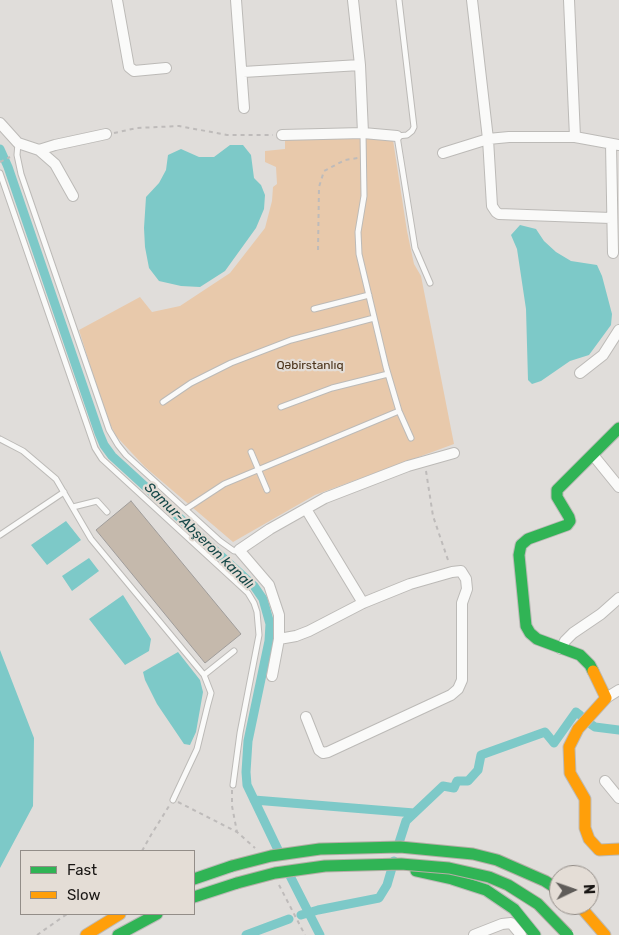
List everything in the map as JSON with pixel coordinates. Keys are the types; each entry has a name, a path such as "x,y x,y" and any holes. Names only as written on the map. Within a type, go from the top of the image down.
{"main road":[{"path":"619,428 557,490 557,497 569,517 570,521 567,525 528,539 521,545 519,556 526,626 530,633 537,639 580,656 590,665 606,698 578,730 570,746 570,773 585,800 585,828 589,839 599,850 619,849"},
{"path":"195,879 232,866 271,856 320,849 400,847 473,854 497,860 549,884"},
{"path":"366,864 452,879 486,890 514,909 536,935"},
{"path":"195,897 275,873 302,869 366,864 432,866 489,877 508,885 538,904 568,935"},
{"path":"86,935 118,915"},
{"path":"118,935 155,915"},
{"path":"588,915 605,935"}],"street":[{"path":"117,0 129,67 134,71 166,68"},
{"path":"236,0 243,72 244,108"},
{"path":"353,0 360,65 363,133"},
{"path":"472,0 488,139 492,206 500,214 611,218"},
{"path":"569,0 575,137"},
{"path":"243,72 360,65"},
{"path":"0,122 18,143 39,150 55,164 73,196"},
{"path":"282,134 363,133 397,136"},
{"path":"39,150 106,134"},
{"path":"443,153 488,139 509,137 575,137 615,145 611,218 613,253"},
{"path":"580,373 603,355 619,330"},
{"path":"272,676 279,639 279,615 269,585 239,550 270,529 325,498 425,461 454,453"},
{"path":"593,455 619,487"},
{"path":"306,509 363,603"},
{"path":"279,639 309,631 363,603 396,589 452,572 464,574 468,583 462,603 462,680 458,689 451,696 323,753 319,750 306,717"},
{"path":"561,649 565,641 573,633 601,614 619,598"},
{"path":"606,698 619,690"},
{"path":"605,782 619,798"},
{"path":"474,935 502,924 511,924 520,935"}],"lane":[{"path":"399,0 414,127 412,132 407,135 397,136 415,248 430,283"},
{"path":"363,133 364,196 358,232 359,254 388,374 399,412 411,438"},
{"path":"18,143 17,154 21,174 109,430 126,455 228,548 234,551 239,550"},
{"path":"0,173 95,448 102,459 248,593 254,603 257,612 259,635 240,732 233,785"},
{"path":"314,309 369,295"},
{"path":"163,402 191,383 240,360 291,340 374,318"},
{"path":"281,407 332,388 388,374"},
{"path":"186,509 224,484 399,412"},
{"path":"0,439 23,451 56,479 91,539 204,675 211,693 197,749 173,800"},
{"path":"251,452 267,490"},
{"path":"0,535 64,492"},
{"path":"73,507 97,500 107,512"},
{"path":"204,675 234,651"}],"path":[{"path":"106,134 137,128 179,126 226,135 282,134"},
{"path":"0,162 17,154"},
{"path":"318,250 319,187 324,171 345,160 362,157"},
{"path":"425,461 433,516 452,572"},
{"path":"233,785 232,806 237,832"},
{"path":"143,850 173,800"},
{"path":"37,935 66,915"}],"green space":[{"name":"Qəbirstanlıq","path":"358,137 393,140 407,231 414,264 421,276 454,444 315,495 233,542 145,467 116,436 106,416 79,330 140,297 152,312 180,306 230,273 265,228 272,201 273,187 277,184 276,167 265,162 265,151 285,149 285,139"}],"water":[{"path":"230,145 243,145 251,155 254,178 261,185 265,195 264,209 256,228 225,271 200,287 181,286 159,281 149,268 145,247 146,197 159,183 166,170 168,155 181,149 199,157 214,157"},
{"path":"520,225 536,229 544,241 556,252 571,261 597,265 602,276 612,314 611,325 589,355 570,361 541,381 532,384 528,380 526,309 517,249 511,235"},
{"path":"66,521 81,540 47,565 31,545"},
{"path":"89,558 99,571 72,591 62,576"},
{"path":"123,595 151,639 149,651 125,665 89,619"},
{"path":"0,650 34,738 33,806 0,868"},
{"path":"178,652 200,680 203,692 196,732 190,745 184,744 157,704 143,672"}],"building":[{"path":"131,501 241,634 205,663 96,530"}],"waterway":[{"name":"Samur-Abşeron kanalı","path":"0,149 8,167 104,445 112,456 254,586 263,599 270,624 269,641 248,741 246,772 247,785 281,856"},
{"path":"397,849 406,821 443,786 454,788 457,781 468,781 478,770 481,755 545,732 554,743 576,712 580,715"},
{"path":"592,725 619,730"},
{"path":"254,800 414,813"},
{"path":"301,915 379,898 387,885 394,861"},
{"name":"Samur-Abşeron kanalı","path":"287,870 320,935"},
{"path":"246,935 289,919"}],"traffic: fast":[{"path":"593,671 580,655 537,639 530,633 526,626 519,555 521,545 528,539 567,525 570,521 569,517 557,497 557,490 619,428"},
{"path":"232,866 271,856 320,849 400,847 473,854 497,860 549,884"},
{"path":"237,883 275,873 325,866 401,864 449,868 489,877 508,885 538,904 568,935"},
{"path":"195,879 232,866"},
{"path":"416,871 452,879 486,890 514,909 535,935"},
{"path":"195,897 237,883"},
{"path":"118,935 155,915"}],"traffic: slow":[{"path":"593,671 606,698 578,729 569,747 570,773 585,799 585,828 589,839 599,850 619,849"},
{"path":"86,935 118,915"},
{"path":"588,915 605,935"}]}
